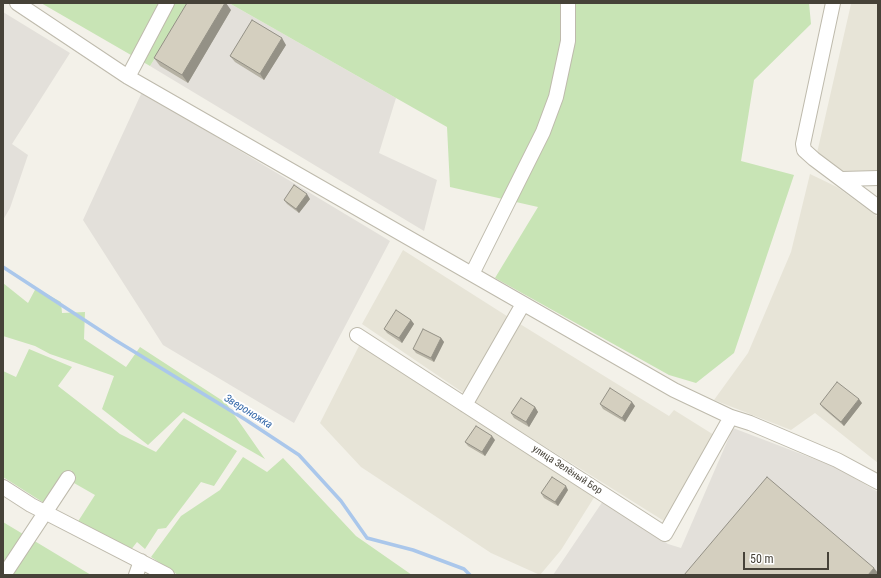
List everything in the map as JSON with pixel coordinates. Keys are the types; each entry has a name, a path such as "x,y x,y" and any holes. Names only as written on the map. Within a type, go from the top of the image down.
{"street":[{"path":"16,3 128,76 674,390 730,417 750,423 837,460 878,482"},
{"path":"128,76 167,3"},
{"path":"472,274 543,132 556,97 568,41 568,3"},
{"path":"834,3 803,144 804,150 878,207"},
{"path":"842,179 878,178"},
{"path":"465,405 523,304"},
{"name":"улица Зелёный Бор","path":"357,335 665,534 730,417"},
{"path":"4,575 68,478"},
{"path":"3,487 31,505 167,575"},
{"path":"136,575 141,561"}],"shaded area":[{"path":"190,3 229,3 396,98 379,153 437,180 424,231 150,66"},
{"path":"878,3 878,171 844,172 817,153 851,4"},
{"path":"3,12 70,53 12,144 28,155 10,208 3,220"},
{"path":"142,92 390,241 294,423 163,345 83,220"},
{"path":"810,174 837,187 878,217 878,463 815,413 791,430 714,400 748,353 791,252"},
{"path":"403,250 510,318 465,394 362,324"},
{"path":"520,324 669,416 674,410 714,435 664,521 472,401"},
{"path":"360,344 595,496 561,550 540,575 491,553 361,467 320,423"},
{"path":"733,428 838,468 878,492 878,575 553,575 603,501 668,544 681,548"}],"green space":[{"path":"41,3 190,3 150,66"},
{"path":"229,3 809,3 811,24 754,80 741,161 794,175 734,353 696,383 669,375 495,278 538,207 450,187 447,127"},
{"path":"3,283 28,303 36,288 61,302 62,313 85,312 84,339 126,367 140,347 226,403 265,459 183,412 148,445 102,409 114,376 50,354 35,346 3,336"},
{"path":"29,349 72,367 58,386 120,434 156,452 184,418 237,451 214,486 201,482 166,528 158,529 145,549 137,542 130,551 77,523 95,495 74,483 76,477 71,470 44,503 3,477 3,371 16,377"},
{"path":"243,457 267,472 283,458 356,536 412,575 178,575 151,557 181,516 220,490"},
{"path":"3,522 91,575 3,575"}],"building":[{"path":"187,3 225,3 182,75 154,58"},
{"path":"252,20 282,38 260,74 230,56"},
{"path":"294,185 307,194 296,209 284,200"},
{"path":"396,310 411,320 399,338 384,329"},
{"path":"423,329 441,338 431,358 413,349"},
{"path":"837,382 859,399 841,422 820,404"},
{"path":"610,388 632,402 622,418 600,404"},
{"path":"521,398 535,407 526,422 511,413"},
{"path":"476,426 492,436 482,452 465,442"},
{"path":"552,477 566,486 555,502 541,493"},
{"path":"767,477 874,568 868,575 684,575"}],"waterway":[{"name":"Звероножка","path":"3,267 115,340 246,420 299,455 341,501 367,538 413,550 464,569 470,575"}]}
